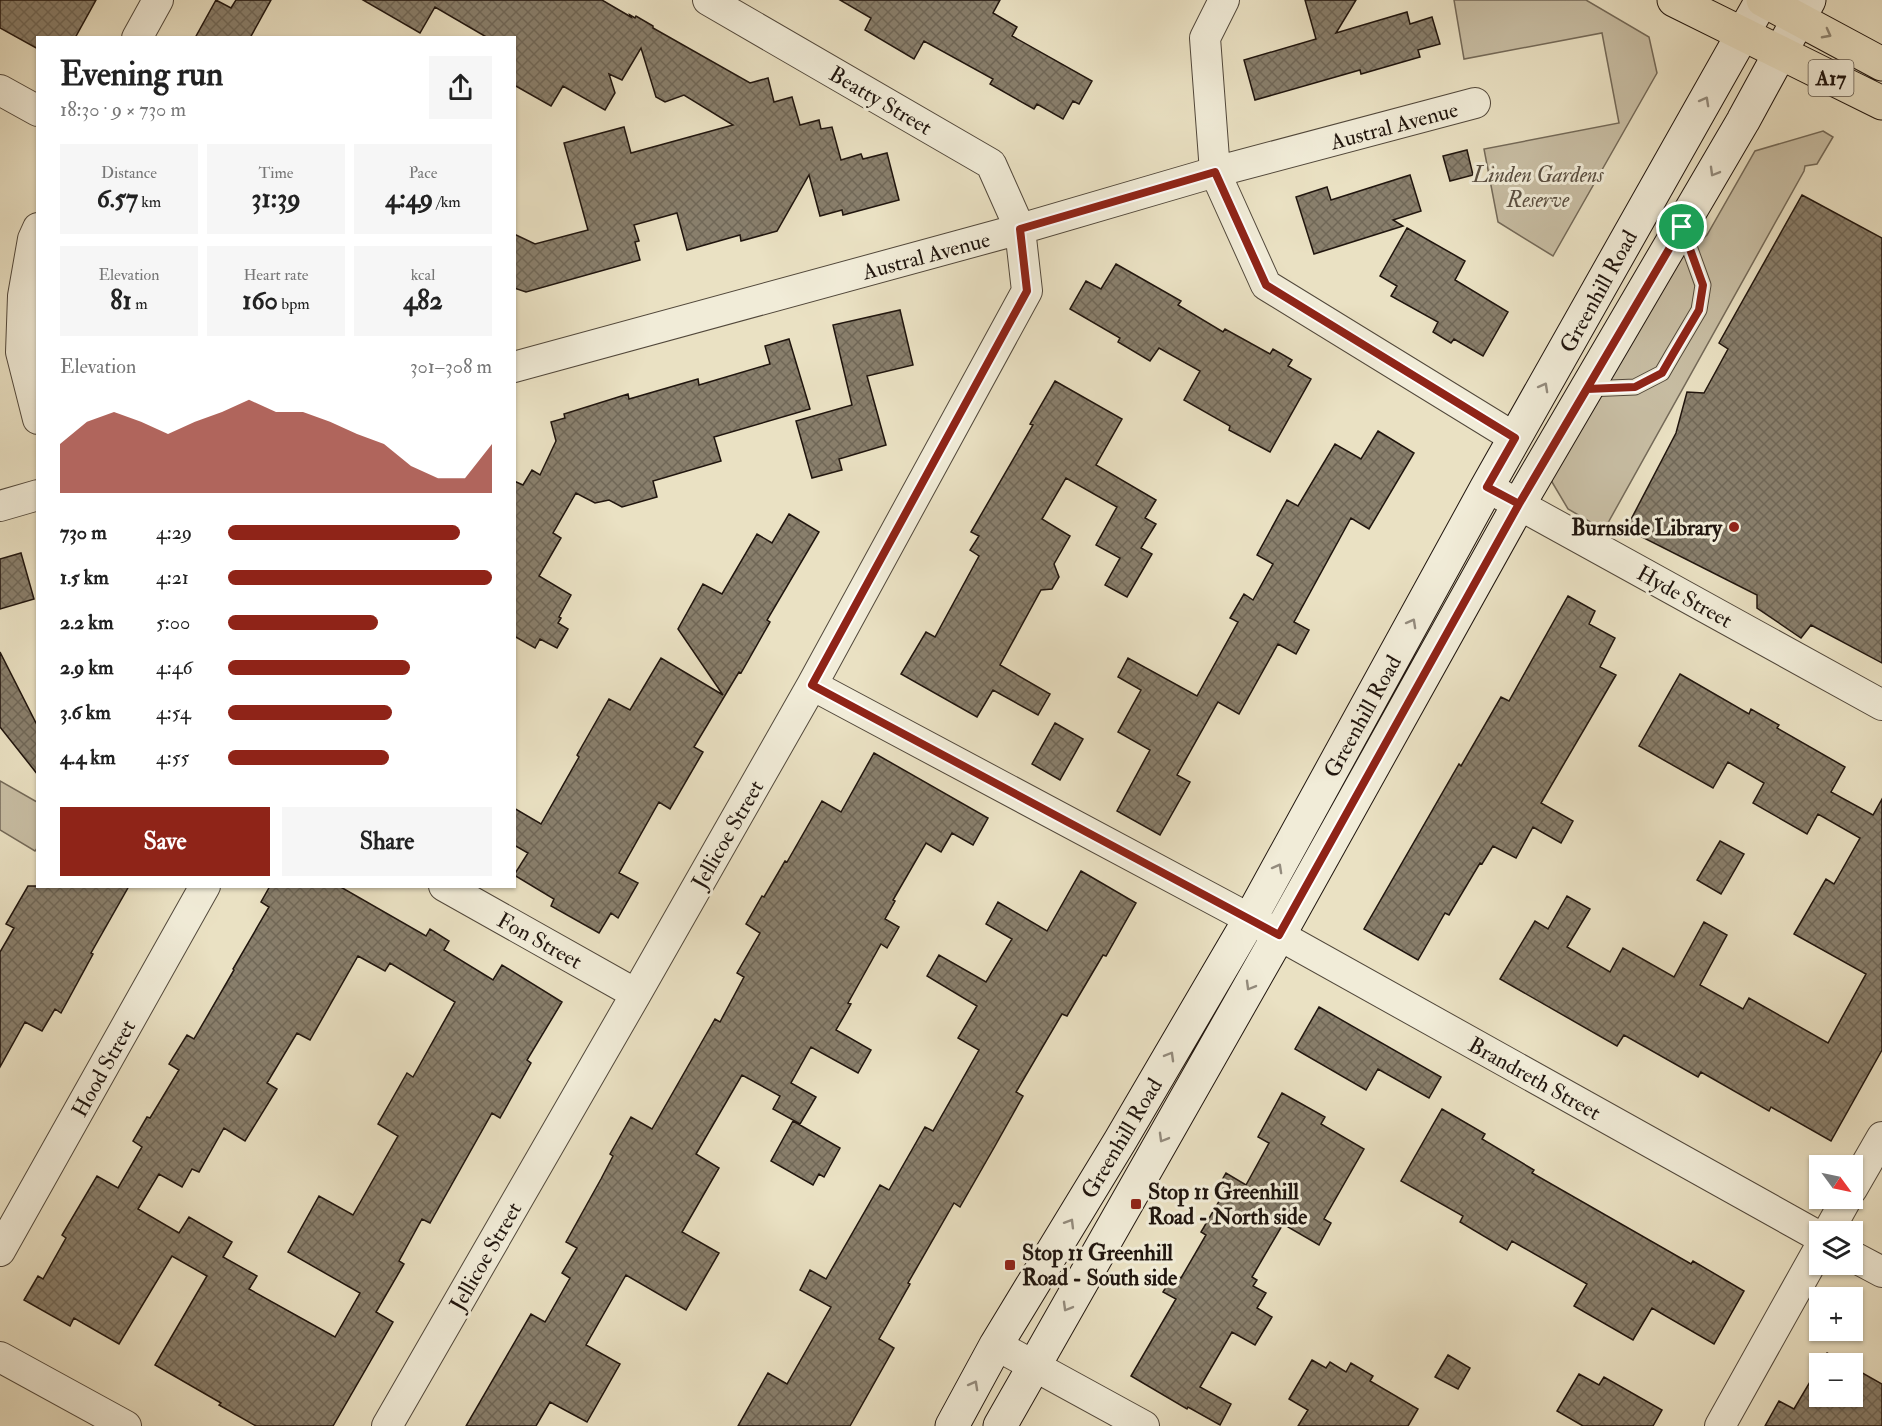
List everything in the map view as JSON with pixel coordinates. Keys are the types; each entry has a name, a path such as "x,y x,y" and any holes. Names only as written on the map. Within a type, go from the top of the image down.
{"highway":[{"name":"A17","path":"1674,0 1882,103"},
{"name":"A17","path":"1762,0 1804,10 1882,64"}],"main road":[{"name":"Greenhill Road","path":"952,1426 996,1345 1120,1141 1250,919 1487,487 1762,0"},
{"name":"Greenhill Road","path":"1000,1426 1279,935 1519,504 1682,227 1804,10"}],"street":[{"path":"137,36 158,0"},
{"name":"Beatty Street","path":"708,0 991,164 1020,229"},
{"path":"1224,0 1205,38 1215,172 1266,285 1515,438"},
{"path":"0,90 36,110"},
{"name":"Austral Avenue","path":"516,366 1020,229 1215,172 1476,103"},
{"name":"Jellicoe Street","path":"387,1426 812,685 1027,291 1020,229"},
{"path":"36,232 23,296 21,352 36,411"},
{"name":"Hyde Street","path":"1487,487 1882,705"},
{"path":"0,506 36,496"},
{"name":"Brandreth Street","path":"812,685 1250,919 1809,1231"},
{"name":"Hood Street","path":"0,1251 204,888"},
{"name":"Fon Street","path":"448,888 636,994"},
{"path":"1863,1170 1882,1137"},
{"path":"1863,1262 1882,1272"},
{"path":"1720,1426 1809,1267"},
{"path":"996,1345 1144,1426"},
{"path":"0,1357 126,1426"}],"lane":[{"path":"1587,389 1635,387 1662,373 1689,328 1699,310 1703,285 1682,227"}],"green space":[{"name":"Linden Gardens Reserve","path":"1454,0 1586,0 1649,37 1657,73 1553,256 1498,222 1484,149 1619,123 1602,33 1464,59"},
{"path":"1823,131 1833,137 1817,164 1805,166 1604,530 1568,509 1552,482 1554,464 1681,258 1707,235 1755,151"},
{"path":"0,781 36,801 36,850 0,830"}],"building":[{"path":"0,0 96,0 76,36 36,36 36,48 0,28"},
{"path":"216,0 231,8 236,0 271,0 251,36 196,36"},
{"path":"363,0 602,0 631,17 630,15 635,18 636,16 750,83 768,78 774,102 792,97 800,125 819,120 821,129 832,127 841,160 861,154 863,159 887,153 899,200 843,215 842,210 820,216 809,175 777,231 741,241 740,235 687,250 677,213 634,225 639,241 635,242 640,260 526,292 516,289 516,235 535,244 588,230 564,143 624,127 631,153 733,125 684,95 665,102 656,97 641,48 622,80 609,74 615,93 605,110 563,86 551,106 516,86 516,36 485,36 435,7 420,33"},
{"path":"840,0 1000,0 993,13 1017,27 1012,36 1092,81 1079,104 1073,101 1063,119 1037,104 1034,109 990,84 993,79 924,41 914,59 865,30 871,18"},
{"path":"1305,0 1356,0 1336,33 1407,12 1410,24 1432,17 1440,44 1418,50 1420,57 1361,74 1360,70 1255,100 1244,60 1316,39"},
{"path":"1467,150 1473,175 1450,181 1443,156"},
{"path":"1410,175 1421,211 1393,220 1403,226 1314,254 1296,197 1327,187 1331,200"},
{"path":"1802,195 1882,238 1882,663 1811,625 1801,638 1757,608 1757,595 1626,529 1676,433 1687,392 1704,393 1728,349 1719,343"},
{"path":"1407,228 1465,261 1455,280 1508,312 1483,356 1454,339 1451,343 1433,332 1438,322 1391,296 1397,286 1380,276"},
{"path":"1116,264 1181,301 1178,305 1223,332 1225,329 1270,354 1273,349 1292,360 1288,366 1311,379 1270,452 1229,430 1230,426 1184,400 1200,371 1159,348 1150,361 1118,342 1120,338 1070,309 1086,281 1101,289"},
{"path":"900,310 913,365 867,376 886,445 839,459 842,470 812,478 796,421 852,405 833,325"},
{"path":"789,339 810,409 714,437 721,461 653,481 657,497 622,507 609,500 595,503 576,493 553,533 561,538 539,576 571,595 558,623 568,629 557,648 540,639 535,648 516,637 516,482 523,485 532,470 540,475 556,441 551,422 565,418 564,414 628,394 629,399 698,379 699,385 770,364 765,346"},
{"path":"1055,381 1122,419 1096,465 1156,500 1145,518 1156,524 1141,548 1152,554 1127,597 1105,585 1120,558 1096,545 1117,507 1066,478 1042,519 1070,536 1054,564 1059,577 1052,589 1041,590 1000,665 1050,694 1038,715 993,690 977,717 901,674 926,632 935,637 979,556 970,550 979,536 971,532 1033,425 1030,424"},
{"path":"1378,431 1414,453 1369,529 1351,518 1294,622 1309,630 1296,654 1278,644 1239,714 1218,702 1177,775 1190,782 1160,835 1117,811 1150,750 1118,732 1141,690 1118,677 1128,658 1197,696 1238,622 1230,618 1244,594 1253,600 1273,564 1257,555 1287,500 1298,506 1335,444 1361,459"},
{"path":"789,514 819,532 767,620 770,622 741,673 739,672 694,747 703,752 670,809 659,802 619,873 638,883 618,918 611,913 599,933 551,906 554,899 516,876 516,872 528,853 516,846 516,809 541,824 609,699 630,710 661,658 723,695 678,629 703,584 722,594 757,534 772,543"},
{"path":"21,553 34,599 0,609 0,559"},
{"path":"1568,596 1595,611 1589,624 1615,638 1600,667 1616,675 1541,803 1573,821 1561,843 1533,827 1516,858 1493,846 1482,864 1480,863 1449,915 1445,913 1418,960 1364,929 1459,764 1461,766 1501,697 1509,701"},
{"path":"0,652 36,723 36,772 0,727"},
{"path":"1680,674 1749,714 1751,709 1779,725 1777,728 1845,767 1831,792 1873,815 1882,799 1882,1050 1831,1141 1771,1107 1769,1111 1701,1072 1698,1077 1624,1035 1617,1046 1500,979 1535,921 1548,929 1567,896 1590,909 1567,947 1610,972 1623,948 1674,977 1704,922 1727,935 1700,985 1743,1009 1749,998 1828,1043 1866,974 1794,934 1826,879 1834,884 1860,838 1818,814 1807,834 1753,803 1764,783 1728,762 1713,788 1639,746"},
{"path":"1055,723 1083,739 1060,780 1032,764"},
{"path":"874,753 988,818 973,845 952,833 941,852 926,843 893,900 895,901 885,919 899,927 887,948 881,944 848,1003 851,1004 836,1030 871,1050 858,1073 811,1047 791,1083 816,1097 800,1124 773,1109 780,1096 742,1075 696,1154 719,1168 682,1232 719,1253 686,1310 626,1275 586,1345 620,1364 587,1422 550,1402 536,1426 466,1426 531,1314 545,1322 570,1278 562,1273 577,1248 566,1242 613,1156 610,1154 631,1117 652,1129 715,1019 720,1022 744,977 737,973 760,933 746,924 762,896 764,897 785,861 787,862 822,801 841,812"},
{"path":"1720,841 1744,854 1721,894 1697,880"},
{"path":"1081,871 1136,903 1106,956 1103,955 1067,1016 1062,1014 1016,1092 1023,1096 995,1146 960,1207 954,1203 908,1283 910,1284 879,1339 894,1348 850,1426 738,1426 768,1373 787,1384 831,1307 800,1290 810,1270 826,1279 880,1185 889,1190 925,1127 933,1131 979,1050 958,1038 977,1006 927,976 939,955 986,982 1012,939 986,924 998,902 1047,931"},
{"path":"28,886 36,886 36,888 128,888 91,953 93,954 61,1013 55,1009 42,1031 25,1022 0,1067 0,952 14,928 6,924"},
{"path":"269,888 342,888 426,936 430,929 449,941 444,950 493,980 502,965 562,1002 527,1060 531,1063 500,1118 492,1113 430,1223 422,1219 399,1261 404,1264 376,1312 393,1322 333,1426 256,1426 155,1365 207,1276 172,1256 119,1344 74,1318 70,1326 24,1300 38,1276 43,1279 66,1238 62,1235 97,1176 118,1188 142,1147 133,1141 179,1070 169,1064 187,1035 194,1039 269,907 261,902","holes":["358,956 385,971 390,963 455,1002 413,1077 407,1073 378,1124 398,1136 353,1215 319,1196 288,1252 360,1293 335,1337 249,1289 257,1276 223,1257 232,1242 189,1217 179,1233 138,1209 159,1174 182,1187 192,1169 199,1172 224,1128 245,1141 277,1089 267,1083 297,1033 310,1040"]},
{"path":"1319,1007 1441,1077 1429,1098 1378,1069 1366,1090 1295,1049"},
{"path":"1282,1093 1325,1117 1321,1124 1364,1149 1324,1219 1331,1223 1319,1245 1283,1224 1252,1277 1257,1280 1253,1286 1266,1293 1257,1308 1272,1317 1255,1345 1232,1332 1200,1387 1231,1404 1220,1425 1188,1407 1187,1409 1131,1376 1176,1299 1163,1292 1174,1274 1181,1278 1206,1235 1201,1232 1221,1198 1214,1194 1226,1173 1246,1185 1269,1143 1258,1137"},
{"path":"1442,1109 1485,1134 1482,1139 1534,1170 1532,1173 1691,1264 1693,1261 1744,1291 1714,1344 1652,1308 1633,1340 1574,1306 1587,1284 1512,1241 1507,1250 1460,1222 1463,1216 1401,1181"},
{"path":"793,1121 840,1148 824,1177 819,1174 813,1185 771,1161"},
{"path":"1448,1355 1470,1368 1458,1389 1435,1377"},
{"path":"1312,1360 1326,1368 1330,1362 1346,1372 1351,1363 1373,1376 1370,1381 1418,1409 1408,1426 1298,1426 1308,1410 1289,1399"},
{"path":"1863,1373 1882,1384 1882,1426 1765,1426 1779,1401 1794,1409 1809,1384 1809,1407 1863,1407"},
{"path":"1579,1374 1599,1385 1604,1377 1662,1410 1653,1426 1583,1426 1557,1411"}],"place":[{"name":"Burnside Library","path":"1734,527"},
{"name":"Stop 11 Greenhill Road - North side","path":"1136,1204"},
{"name":"Stop 11 Greenhill Road - South side","path":"1010,1265"}],"route":[{"path":"1682,227 1519,504 1487,487 1515,438 1266,285 1215,172 1020,229 1027,291 812,685 1279,935 1519,504 1587,389 1635,387 1662,373 1699,310 1703,285 1682,227"}]}
